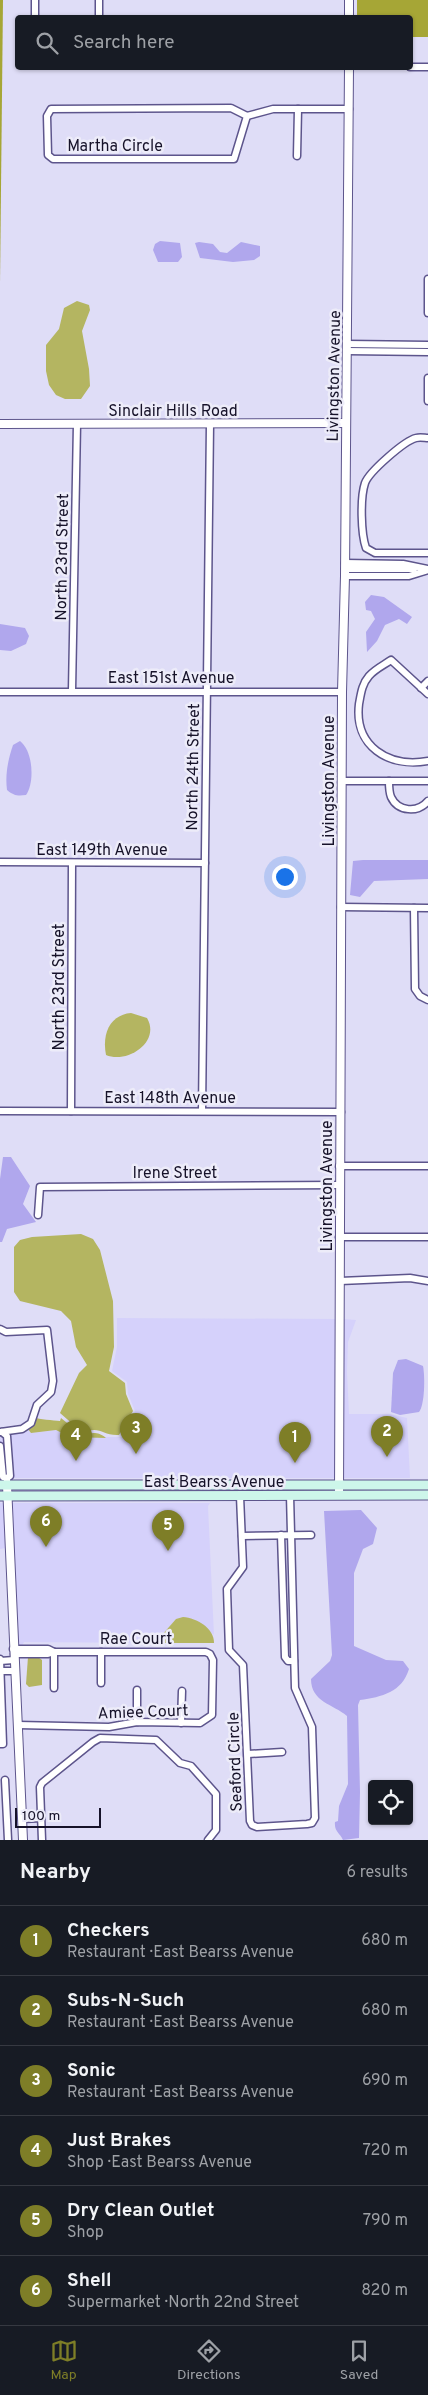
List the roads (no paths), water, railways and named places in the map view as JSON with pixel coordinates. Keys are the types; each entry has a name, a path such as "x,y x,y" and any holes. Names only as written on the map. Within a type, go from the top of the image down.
{"main road":[{"name":"East Bearss Avenue","path":"5,1483 428,1485"},
{"name":"East Bearss Avenue","path":"4,1496 428,1495"}],"street":[{"path":"35,0 35,15"},
{"path":"99,0 99,15"},
{"path":"349,0 349,15"},
{"path":"413,67 428,67"},
{"name":"Livingston Avenue","path":"339,1495 342,692 345,570 349,70"},
{"name":"Martha Circle","path":"231,108 247,116 234,159 53,159 48,155 47,116 51,109 231,108"},
{"path":"247,116 273,109 349,109"},
{"path":"297,156 298,109"},
{"path":"428,279 428,313"},
{"path":"347,348 428,345"},
{"path":"347,348 428,352"},
{"path":"428,378 428,401"},
{"name":"Sinclair Hills Road","path":"0,424 346,423"},
{"name":"North 23rd Street","path":"72,691 78,424"},
{"name":"North 24th Street","path":"202,1111 210,424"},
{"path":"428,438 416,438 399,448 365,482 363,495 363,538 366,548 375,553 428,553"},
{"path":"345,570 403,564 428,570"},
{"path":"345,570 409,576 428,570"},
{"path":"428,694 391,660 370,674 361,687 357,720 368,742 387,758 398,761 428,761"},
{"path":"421,688 428,681"},
{"name":"East 151st Avenue","path":"0,692 207,690 342,692"},
{"path":"342,781 428,781"},
{"path":"389,781 391,798 398,806 405,809 416,809 428,801"},
{"name":"East 149th Avenue","path":"0,862 204,863"},
{"name":"North 23rd Street","path":"71,1111 72,863"},
{"path":"341,907 428,908"},
{"path":"414,908 414,989 420,996 428,1000"},
{"name":"East 148th Avenue","path":"0,1111 340,1112"},
{"path":"339,1166 428,1166"},
{"name":"Irene Street","path":"38,1215 40,1187 339,1185"},
{"path":"339,1237 428,1237"},
{"path":"340,1281 410,1278 428,1282"},
{"path":"0,1329 6,1332 47,1330 54,1381 51,1392 37,1405 31,1423 22,1429 1,1434"},
{"path":"1,1434 7,1436 8,1445 10,1476 5,1483"},
{"path":"0,1446 5,1483 4,1496 23,1840"},
{"name":"Seaford Circle","path":"240,1496 243,1567 227,1589 229,1650 242,1663 244,1668 252,1825 312,1823 315,1818 312,1727 296,1692 290,1495"},
{"path":"242,1533 311,1535"},
{"path":"281,1535 284,1657 288,1661 294,1661"},
{"name":"Rae Court","path":"0,1660 14,1655 48,1649 54,1652 206,1652 210,1654 213,1660"},
{"path":"54,1652 54,1688"},
{"path":"101,1683 102,1652"},
{"path":"0,1660 3,1744 0,1744"},
{"name":"Amiee Court","path":"18,1725 109,1727 137,1722 200,1723 212,1714 213,1660"},
{"path":"0,1671 15,1671"},
{"path":"137,1690 137,1722"},
{"path":"181,1722 182,1691"},
{"path":"42,1840 42,1783 96,1739 156,1740 180,1763 190,1766 216,1794 216,1830 208,1840"},
{"path":"248,1754 282,1752"},
{"path":"5,1780 8,1840"},
{"path":"22,1819 41,1818"}],"place":[{"name":"Sonic","path":"136,1454"},
{"name":"Subs-N-Such","path":"387,1457"},
{"name":"Just Brakes","path":"76,1461"},
{"name":"Checkers","path":"295,1463"},
{"name":"Shell","path":"46,1547"},
{"name":"Dry Clean Outlet","path":"168,1551"}]}
